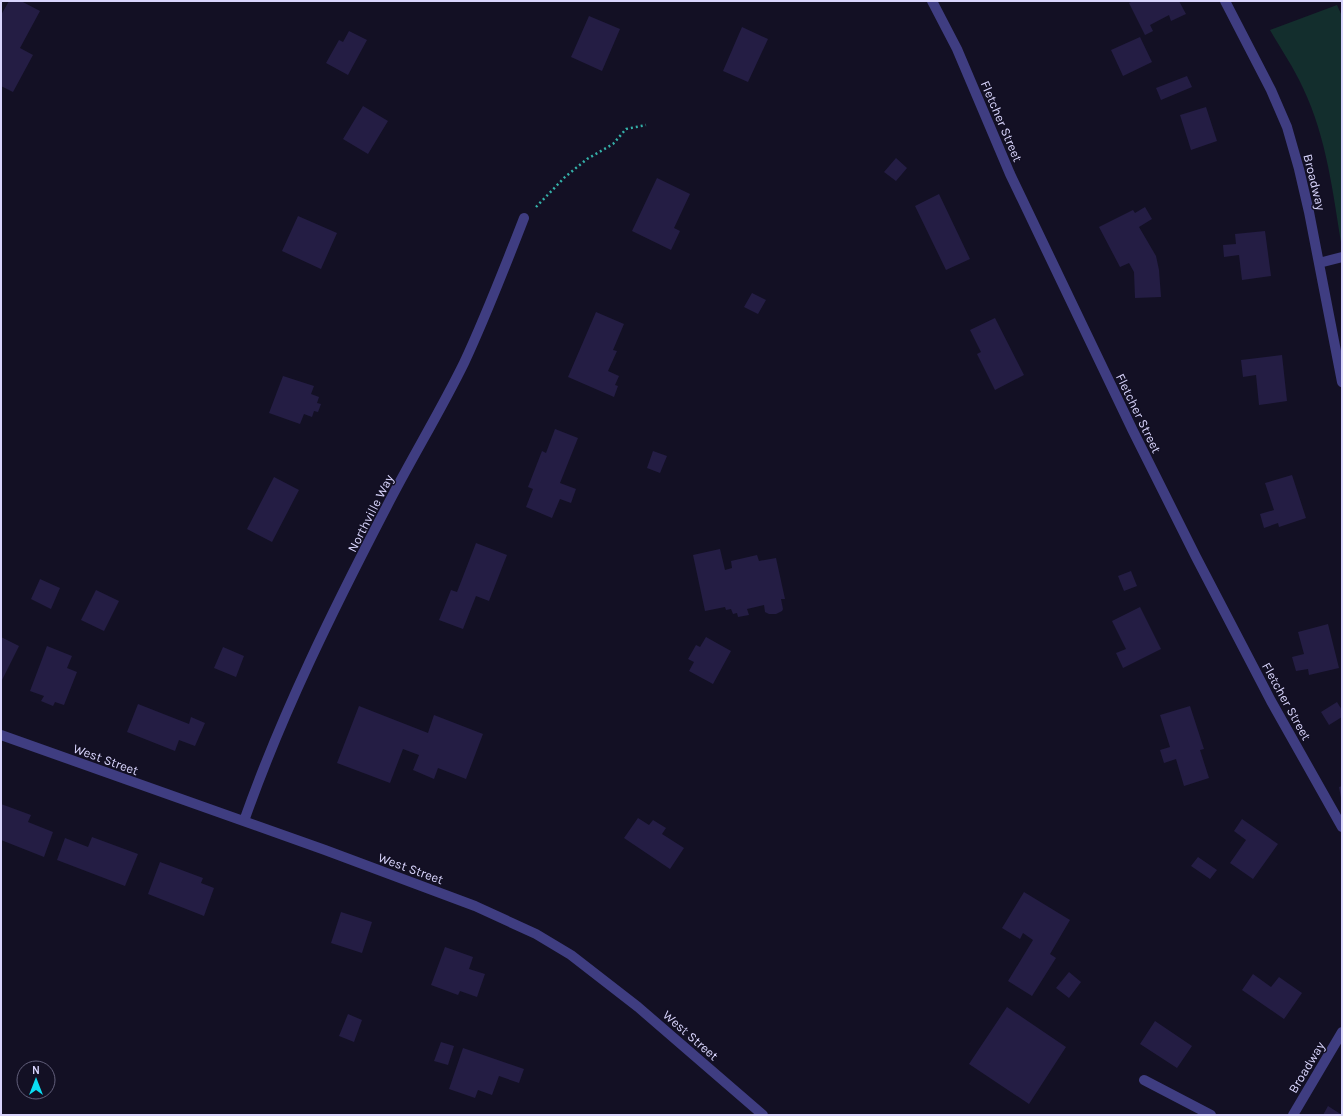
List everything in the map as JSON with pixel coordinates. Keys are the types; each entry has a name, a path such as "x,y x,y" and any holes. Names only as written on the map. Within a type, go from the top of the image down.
{"street":[{"name":"Fletcher Street","path":"932,1 957,49 1010,174 1066,294 1133,431 1267,694 1342,827"},
{"name":"Broadway","path":"1224,1 1271,90 1287,127 1309,212 1342,382"},
{"name":"Northville Way","path":"244,822 260,776 306,669 386,508 464,363 496,292 524,218"},
{"path":"1319,263 1342,257"},
{"name":"West Street","path":"1,735 475,906 536,934 572,955 638,1007 763,1115"},
{"name":"Broadway","path":"1293,1115 1342,1032"},
{"path":"1144,1080 1211,1115"}],"path":[{"path":"524,218 565,177 586,159 613,144 626,129 646,125"}],"green space":[{"path":"1337,5 1342,16 1342,248 1328,166 1318,126 1292,66 1270,30"}],"building":[{"path":"9,1 21,1 40,11 20,48 33,55 13,92 1,86 1,15"},
{"path":"1133,1 1179,1 1186,14 1171,21 1169,15 1150,25 1153,31 1145,35 1129,3"},
{"path":"589,16 620,29 602,71 571,57"},
{"path":"742,27 768,39 748,82 723,71"},
{"path":"349,31 367,40 348,75 326,63 339,40 343,42"},
{"path":"1140,37 1152,62 1123,76 1111,50"},
{"path":"1187,76 1192,87 1161,100 1156,88"},
{"path":"363,106 388,121 368,154 343,139"},
{"path":"1206,107 1217,141 1191,150 1180,115"},
{"path":"896,158 907,168 896,181 884,172"},
{"path":"657,178 690,194 674,228 680,231 671,250 632,231"},
{"path":"939,194 970,259 946,270 915,206"},
{"path":"1145,207 1152,219 1139,227 1156,256 1159,270 1161,297 1135,298 1134,272 1129,263 1120,267 1099,227 1133,210 1135,213"},
{"path":"298,216 337,233 321,269 282,251"},
{"path":"1265,231 1271,276 1242,280 1239,255 1224,257 1223,245 1236,244 1235,234"},
{"path":"752,293 766,300 758,314 744,307"},
{"path":"596,312 624,324 613,350 617,351 608,371 619,376 615,385 618,386 614,397 568,377"},
{"path":"995,318 1024,375 995,390 977,354 981,352 970,330"},
{"path":"1282,355 1287,401 1259,405 1256,375 1243,377 1241,360"},
{"path":"283,376 314,386 311,394 319,397 317,403 321,404 318,412 314,411 312,417 304,414 300,424 269,413"},
{"path":"555,429 578,438 560,483 576,489 571,503 560,499 552,518 526,507 533,489 528,487 542,451 546,453"},
{"path":"653,451 667,456 660,473 647,468"},
{"path":"1292,475 1306,518 1279,527 1278,523 1264,528 1260,514 1274,510 1265,483"},
{"path":"274,477 299,490 272,542 247,529"},
{"path":"476,543 507,555 489,601 476,596 463,629 439,620 451,590 457,592"},
{"path":"720,549 725,570 732,568 731,561 757,555 759,561 776,558 785,599 781,599 782,611 776,614 769,614 765,612 764,605 747,609 749,615 738,617 737,613 733,614 731,609 726,610 725,607 705,611 693,555"},
{"path":"1131,571 1137,586 1124,591 1118,576"},
{"path":"40,579 60,588 51,609 31,599"},
{"path":"96,590 119,601 104,631 81,620"},
{"path":"1140,607 1161,649 1123,668 1116,653 1126,649 1112,621"},
{"path":"1328,624 1339,668 1309,675 1308,669 1296,671 1292,657 1304,654 1298,632"},
{"path":"1,637 19,646 1,682"},
{"path":"706,637 731,651 713,684 689,671 694,662 688,659 696,645 700,647"},
{"path":"47,646 72,656 67,668 77,672 64,705 55,702 53,706 41,701 44,696 30,691"},
{"path":"223,647 244,656 236,677 214,668"},
{"path":"1337,702 1342,710 1342,717 1329,725 1321,712"},
{"path":"138,704 189,724 191,717 205,723 195,746 179,740 175,751 127,732"},
{"path":"359,706 428,733 434,715 483,734 466,779 438,768 434,779 413,770 419,755 403,749 390,783 337,763"},
{"path":"1190,706 1204,749 1200,750 1209,778 1184,786 1176,759 1164,763 1160,750 1170,747 1160,715"},
{"path":"1342,786 1342,798 1341,798 1339,787"},
{"path":"1,804 31,815 28,822 53,832 44,857 1,840"},
{"path":"638,818 649,825 653,820 666,828 662,834 684,848 670,869 624,838"},
{"path":"1242,819 1278,844 1253,879 1230,863 1246,840 1234,831"},
{"path":"92,837 138,854 125,886 57,860 65,838 88,847"},
{"path":"1198,857 1217,870 1210,879 1191,866"},
{"path":"160,862 203,878 201,883 214,888 204,916 148,894"},
{"path":"1024,892 1070,920 1050,954 1056,958 1032,996 1008,981 1033,940 1023,933 1020,939 1002,928"},
{"path":"341,912 372,922 362,953 331,943"},
{"path":"445,947 473,957 469,969 485,974 477,997 460,991 458,995 431,985"},
{"path":"1069,972 1081,982 1069,998 1056,988"},
{"path":"1253,974 1271,987 1279,977 1302,993 1284,1019 1242,990"},
{"path":"1007,1007 1066,1047 1029,1104 969,1064"},
{"path":"348,1014 362,1020 354,1042 339,1036"},
{"path":"1155,1021 1192,1046 1177,1068 1140,1044"},
{"path":"441,1042 454,1046 448,1065 434,1061"},
{"path":"463,1048 524,1069 519,1083 499,1076 492,1095 478,1090 475,1098 449,1089"},
{"path":"1328,1106 1342,1115 1323,1115"}]}
